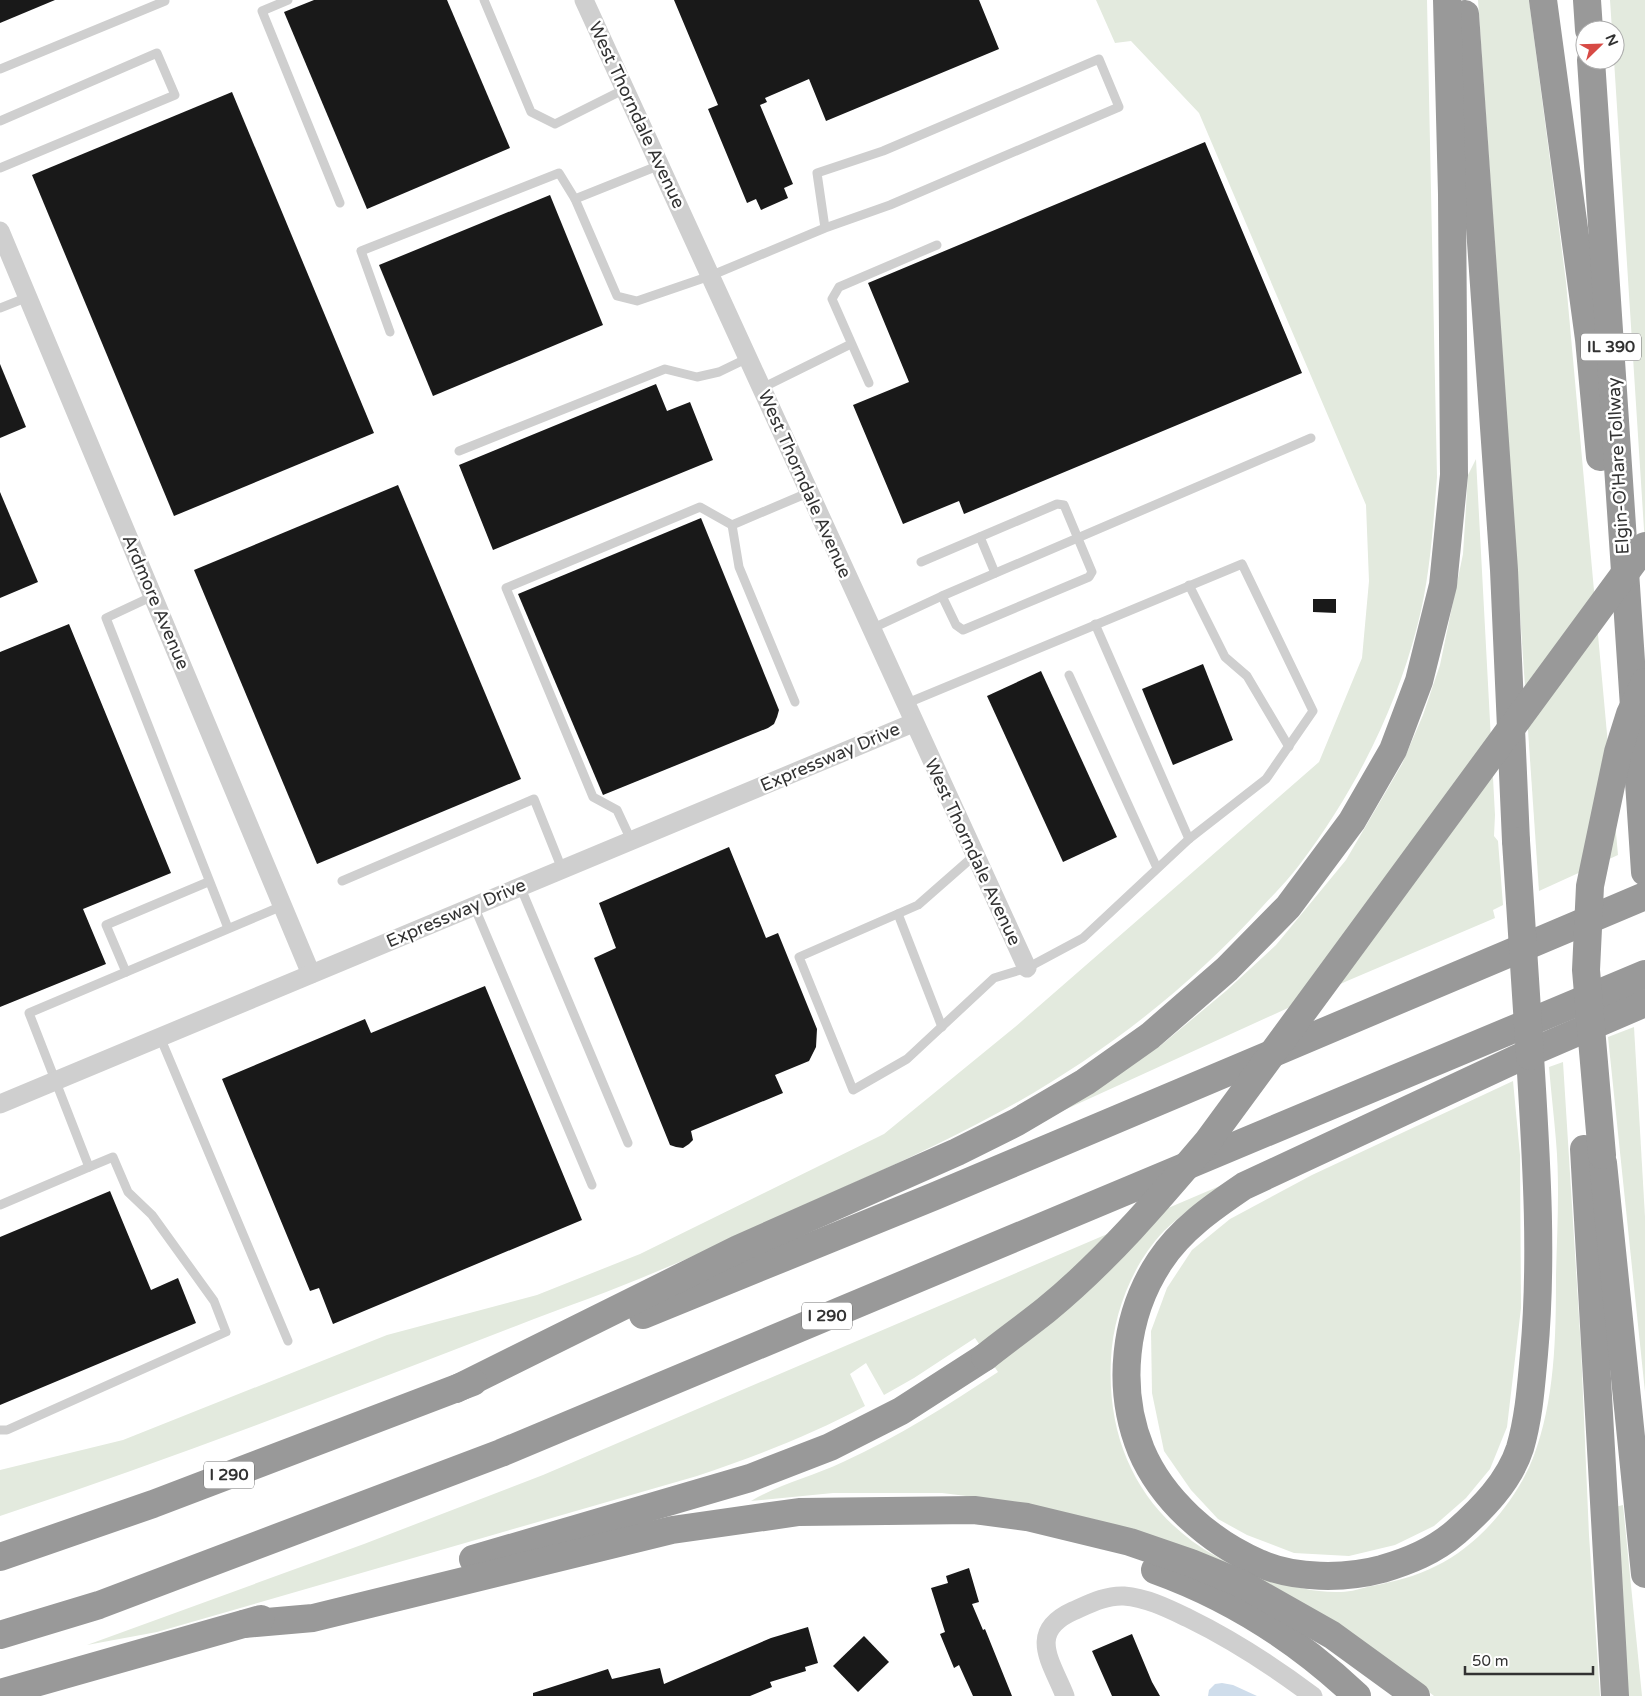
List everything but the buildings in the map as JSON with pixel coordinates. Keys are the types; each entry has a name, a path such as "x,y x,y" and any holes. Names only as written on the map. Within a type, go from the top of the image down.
{"highway":[{"path":"456,1389 738,1250 878,1189 957,1152 1017,1122 1085,1082 1150,1036 1227,968 1288,907 1352,821 1394,750 1419,680 1443,585 1454,475 1452,194 1447,0"},
{"path":"1464,0 1504,570 1516,840 1534,1120 1539,1263 1530,1406 1519,1450 1500,1487 1477,1514 1440,1546 1408,1561 1363,1574 1324,1576 1261,1564 1232,1549 1190,1518 1162,1485 1142,1450 1128,1404 1128,1364 1132,1325 1143,1290 1161,1259 1182,1234 1207,1212 1244,1186 1527,1054 1645,1003"},
{"path":"1543,0 1589,339 1609,553 1628,634"},
{"path":"1587,0 1588,20"},
{"name":"Elgin-O'Hare Tollway","path":"1592,70 1613,365 1628,634 1645,872"},
{"path":"0,1693 507,1550 750,1478 830,1447 901,1411 985,1357 1046,1310 1113,1248 1153,1206 1208,1142 1645,546"},
{"path":"1615,1696 1599,1380 1586,933 1590,886 1618,752 1630,714 1645,682"},
{"path":"1427,988 1645,883"},
{"name":"I 290","path":"0,1557 154,1504 594,1336 935,1196 1645,896"},
{"name":"I 290","path":"0,1635 99,1605 501,1453 1645,974"},
{"path":"1593,1152 1645,1574"},
{"path":"244,1624 313,1618 672,1530 799,1512 974,1510 1027,1517 1130,1542 1191,1563 1242,1584 1332,1635 1416,1696"},
{"path":"932,1511 973,1522 1028,1530 1073,1542 1182,1579 1239,1608 1291,1641 1357,1696"}],"street":[{"name":"West Thorndale Avenue","path":"584,0 810,492 904,704 1027,968"},
{"name":"Ardmore Avenue","path":"2,240 28,297 311,974"},
{"name":"Expressway Drive","path":"0,1104 913,723"},
{"path":"1065,1696 1046,1648 1050,1627 1058,1618 1089,1604 1105,1598 1123,1596 1145,1599 1234,1642 1280,1671 1313,1696"}],"lane":[{"path":"288,0 262,11 340,203"},
{"path":"484,0 531,112 545,121 555,124 626,89"},
{"path":"0,69 165,1"},
{"path":"0,121 156,54 175,95 0,168"},
{"path":"390,332 361,251 559,173 575,199 617,296 636,301 710,276 824,228 890,205 1119,107 1099,59 883,151 817,173 824,228"},
{"path":"575,199 660,166"},
{"path":"869,383 832,299 839,287 937,245"},
{"path":"0,308 28,297"},
{"path":"762,388 852,344"},
{"path":"459,451 665,369 697,377 719,372 748,358"},
{"path":"871,629 942,596 1311,438"},
{"path":"732,525 810,492"},
{"path":"921,562 1057,504 1064,505 1092,572 1089,576 963,630 956,626 942,596"},
{"path":"631,840 617,810 593,797 506,588 700,507 732,525"},
{"path":"732,525 739,567 795,702"},
{"path":"980,537 996,573"},
{"path":"904,704 1242,564 1313,711 1266,779 1189,839 1083,938 1027,968 994,978 907,1059 853,1090 799,957 918,905 975,855"},
{"path":"1189,585 1225,658 1247,676 1289,747"},
{"path":"153,596 106,618 208,882 228,928"},
{"path":"1095,624 1189,839"},
{"path":"1069,675 1157,868"},
{"path":"342,881 534,799 562,869"},
{"path":"126,972 106,925 208,882"},
{"path":"520,886 628,1143"},
{"path":"89,1167 29,1013 282,906"},
{"path":"474,906 592,1185"},
{"path":"898,914 942,1027"},
{"path":"160,1037 288,1341"},
{"path":"0,1205 113,1157 128,1192 152,1215 214,1302 226,1332 7,1430 0,1430"}],"shaded area":[{"path":"1096,0 1427,0 1437,477 1428,572 1417,627 1408,659 1384,721 1355,781 1300,864 1282,886 1199,971 1130,1028 1093,1055 1017,1103 957,1134 896,1164 678,1263 623,1285 259,1424 0,1516 0,1470 123,1440 387,1335 537,1295 640,1254 884,1134 1015,1027 1319,762 1362,658 1369,581 1366,505 1199,113 1131,41 1115,43"},
{"path":"1478,0 1529,0 1566,282 1618,855 1539,891"},
{"path":"1610,0 1645,0 1645,545 1615,70 1625,70 1625,20 1611,20"},
{"path":"1476,459 1495,815 1494,836 1498,841 1503,905 1493,910 1495,918 1347,981 1060,1112 1160,1046 1226,991 1276,945 1346,860 1402,764 1423,715 1440,665 1463,554 1468,475"},
{"path":"1634,1027 1645,1217 1645,1392 1608,1037"},
{"path":"1563,1062 1581,1349 1589,1535 1600,1696 1434,1696 1424,1688 1164,1543 1097,1520 1015,1502 942,1493 833,1493 751,1501 773,1490 843,1462 883,1442 998,1372 975,1338 914,1378 884,1395 866,1363 850,1374 865,1406 804,1436 697,1476 157,1632 87,1645 364,1544 543,1475 1222,1185 1178,1219 1153,1244 1134,1274 1120,1308 1111,1359 1112,1399 1119,1435 1131,1469 1149,1498 1172,1524 1200,1547 1232,1565 1269,1579 1305,1589 1341,1592 1388,1583 1421,1573 1452,1557 1466,1547 1494,1521 1517,1490 1526,1474 1540,1436 1550,1391 1556,1322 1558,1174 1549,1067"},
{"path":"1513,1081 1520,1155 1521,1308 1507,1427 1490,1469 1466,1498 1434,1526 1395,1545 1349,1556 1294,1553 1247,1535 1218,1519 1191,1490 1164,1451 1152,1393 1151,1331 1167,1288 1192,1250 1230,1219 1312,1175"},
{"path":"1623,1505 1642,1696 1627,1696 1615,1507"}],"water":[{"path":"1215,1684 1233,1685 1257,1696 1208,1696 1209,1690"}]}
